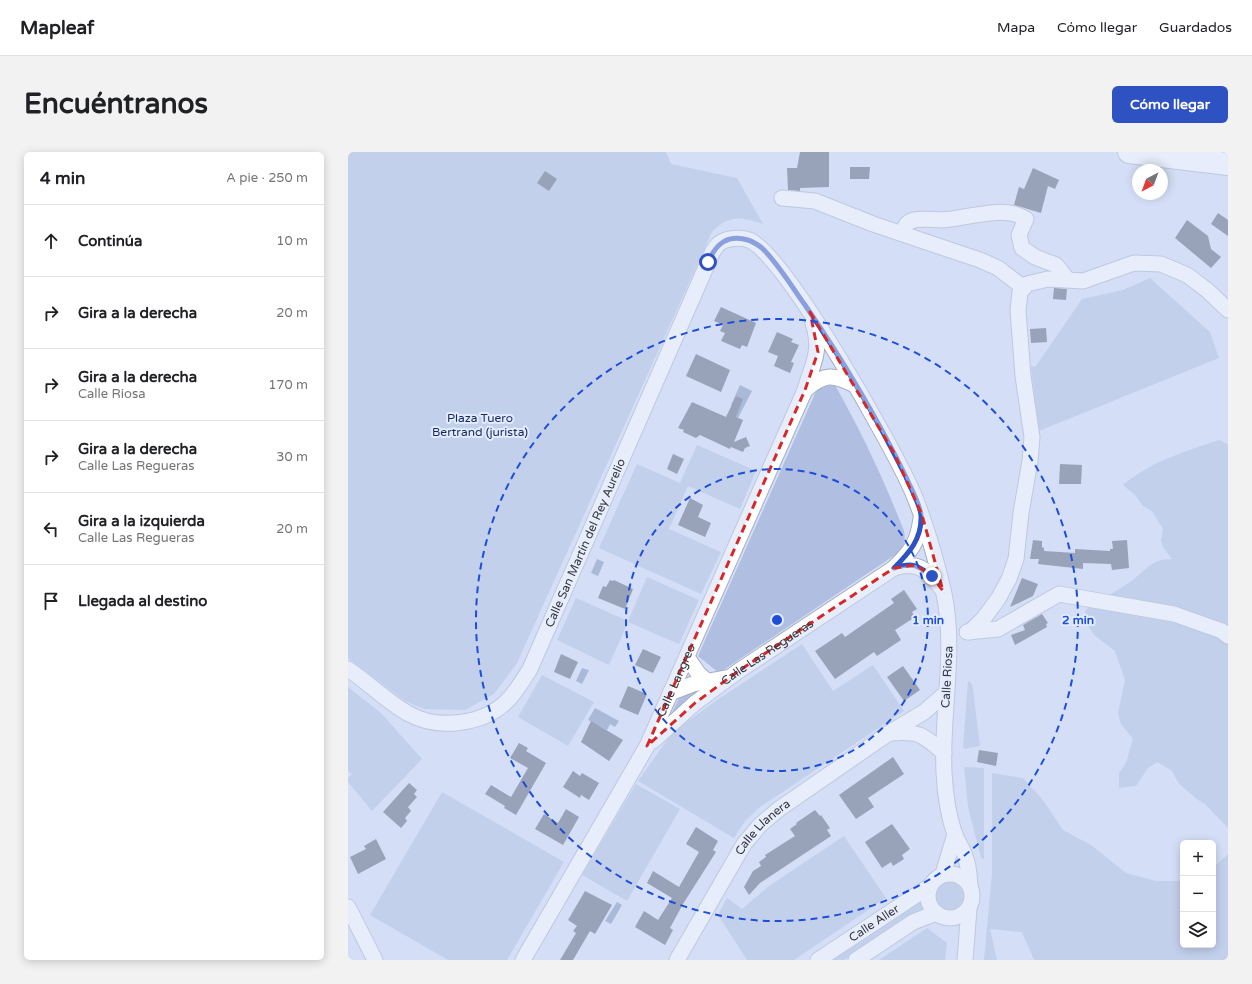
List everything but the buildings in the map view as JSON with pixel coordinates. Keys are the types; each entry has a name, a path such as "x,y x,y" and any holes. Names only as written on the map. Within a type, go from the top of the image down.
{"highway":[{"path":"1129,152 1228,164"}],"street":[{"path":"782,198 815,201 866,222 980,260 998,268 1024,288"},
{"path":"904,234 904,228 908,223 914,220 942,220 980,214 1018,214 1026,219 1020,235 1022,248 1035,257 1056,265 1067,279"},
{"name":"Calle San Martín del Rey Aurelio","path":"348,669 395,705 421,720 450,723 467,721 492,712 507,702 530,669 713,251 720,242 732,238 748,240"},
{"name":"Calle Riosa","path":"748,240 763,248 810,312 829,341 894,453 922,515 943,591 949,634 944,753 946,795 955,834 966,859 970,885"},
{"path":"970,632 984,618 998,599 1009,579 1016,559 1032,437 1023,376 1018,310 1020,292 1026,284 1048,279 1083,281 1134,264 1162,264 1188,275 1208,290 1228,310"},
{"name":"Calle Langreo","path":"523,960 647,746 687,657 805,390 818,352 817,335 810,312"},
{"path":"805,390 819,378 838,377 854,385"},
{"name":"Calle Las Regueras","path":"647,746 695,703 737,672 894,568 915,545 922,515"},
{"name":"Calle Las Regueras","path":"894,568 907,564 916,565 932,576 943,591"},
{"path":"949,634 998,629 1059,594 1174,614 1222,631 1228,636"},
{"path":"687,657 698,673 708,682"},
{"path":"670,693 693,684 721,680 737,672"},
{"name":"Calle Llanera","path":"677,960 744,844 760,825 779,808 889,733 924,712 946,693"},
{"path":"889,733 911,732 927,738 944,753"},
{"name":"Calle Riosa","path":"943,874 955,834"},
{"path":"964,960 969,909 973,894 970,885 965,878 958,874 943,874 936,878 930,886 928,902 936,913 950,918 960,916 969,909"},
{"name":"Calle Aller","path":"818,960 930,886"},
{"path":"348,907 375,960"},
{"name":"Calle Aller","path":"856,960 913,922 936,913"},
{"path":"950,918 966,943"}],"highlighted area":[{"path":"810,312 894,453 922,515 943,591 932,576 916,565 894,568 737,672 695,703 647,746 805,390 818,352"}],"green space":[{"name":"Plaza Tuero Bertrand (jurista)","path":"348,152 666,152 671,164 737,178 763,224 748,220 736,219 724,222 712,232 517,663 494,694 465,710 424,709 405,701 348,658"},
{"path":"1150,278 1210,332 1219,358 1039,431 1031,367 1036,366 1082,299 1123,290"},
{"path":"835,385 889,493 904,531 905,540 902,548 898,553 719,673 698,656 818,387"},
{"path":"1219,440 1228,444 1228,828 1205,804 1179,784 1172,771 1157,762 1148,768 1136,786 1119,788 1119,773 1126,763 1133,739 1121,724 1118,713 1125,680 1115,651 1094,635 1086,623 1085,611 1130,582 1153,563 1172,559 1163,547 1161,540 1163,529 1152,511 1143,506 1136,496 1123,485 1145,470 1169,458"},
{"path":"697,445 756,471 740,509 688,486 669,529 721,552 701,594 599,548 637,464 680,483"},
{"path":"647,577 699,600 679,644 628,622 609,665 557,640 576,598 628,621"},
{"path":"802,644 833,691 873,665 904,711 760,807 745,821 734,838 638,781 672,733 714,702"},
{"path":"542,675 594,702 568,746 518,717"},
{"path":"968,681 972,684 973,689 980,746 965,749 963,747"},
{"path":"348,687 381,713 422,759 372,811 348,782 348,778 352,774 348,771"},
{"path":"704,687 670,717 680,696"},
{"path":"964,767 984,768 984,859 981,858 968,807"},
{"path":"992,773 1023,778 1043,800 1063,830 1091,845 1126,873 1156,881 1180,881 1180,948 1216,948 1216,865 1228,854 1228,960 1034,960 1022,932 990,929 997,960 984,960 992,873"},
{"path":"636,784 680,809 627,901 582,875"},
{"path":"442,792 564,862 507,960 448,960 370,915"},
{"path":"844,836 886,898 794,960 747,960 718,915 727,898 742,909 769,886"},
{"path":"950,882 961,886 965,897 961,908 950,912 939,908 935,897 939,886"},
{"path":"921,899 925,910 915,912 844,960 829,960"},
{"path":"927,928 947,943 945,960 879,960"}],"shaded area":[{"path":"740,385 752,391 738,418 736,417 739,408 731,405"},
{"path":"597,559 604,562 598,576 591,573"},
{"path":"582,668 589,670 582,684 576,681"},
{"path":"595,708 619,721 615,727 610,724 607,730 588,720"},
{"path":"617,902 622,905 611,924 605,921"}],"route":[{"path":"708,262 713,251 720,242 732,238 748,240 763,248 792,287 829,341 894,453 922,515 915,545 894,568 907,564 916,565 932,576"}]}
